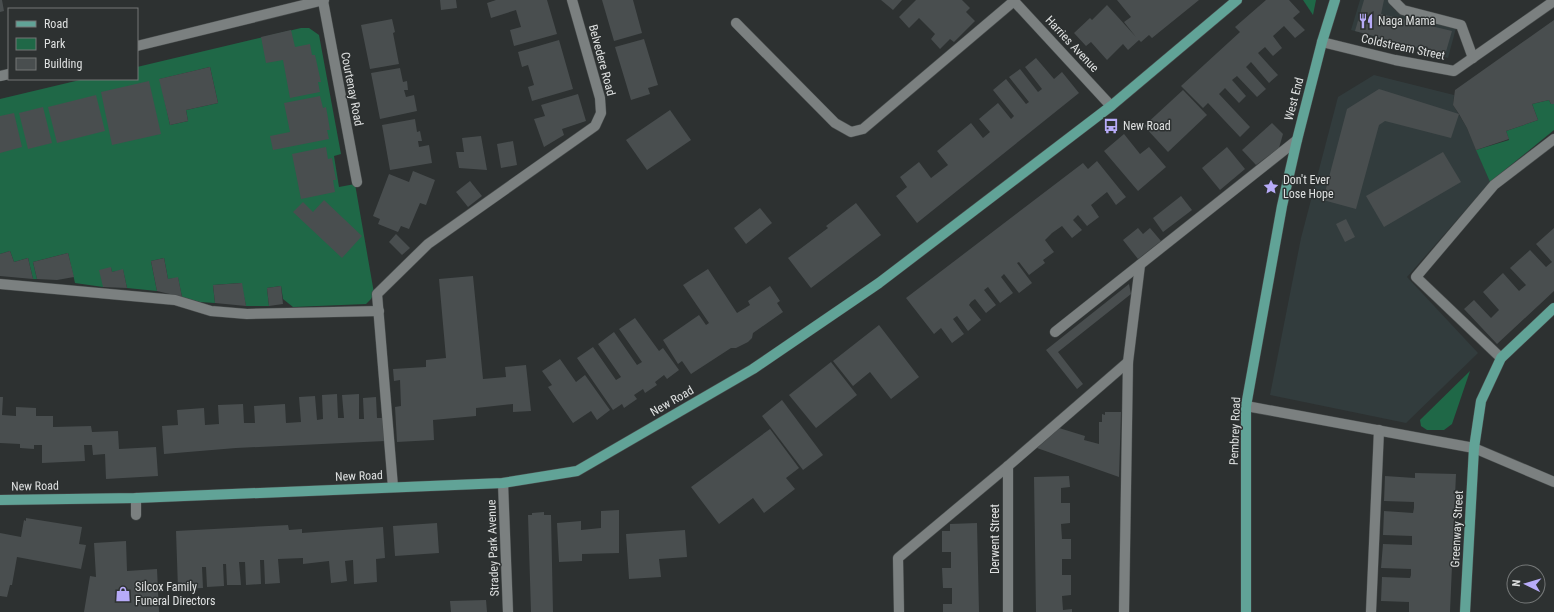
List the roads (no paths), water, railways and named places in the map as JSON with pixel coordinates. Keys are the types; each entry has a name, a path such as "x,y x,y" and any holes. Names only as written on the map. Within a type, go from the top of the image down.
{"main road":[{"name":"New Road","path":"0,500 136,498 503,483 577,471 753,369 879,283 1111,106 1237,0"},
{"name":"West End","path":"1282,206 1322,42 1335,0"},
{"name":"Pembrey Road","path":"1246,612 1246,406 1282,206"},
{"path":"1501,358 1554,308"},
{"name":"Greenway Street","path":"1465,612 1474,448 1481,401 1501,358"}],"street":[{"path":"138,46 323,0"},
{"name":"Courtenay Road","path":"323,0 357,182"},
{"name":"Belvedere Road","path":"379,311 377,294 428,244 595,126 601,113 600,98 572,0"},
{"path":"1393,0 1403,10 1461,25 1473,58"},
{"name":"Harries Avenue","path":"1013,1 1111,106"},
{"path":"736,23 835,123 851,132 863,128 1013,1"},
{"name":"Coldstream Street","path":"1322,42 1395,60 1454,71 1554,1"},
{"path":"1501,358 1416,277 1494,185 1554,139"},
{"path":"1055,332 1297,140"},
{"path":"1124,612 1128,362 1140,265"},
{"path":"0,284 175,300 211,311 247,314 379,311 393,487"},
{"path":"899,612 898,558 1008,466 1128,362"},
{"path":"1246,406 1474,448 1554,482"},
{"path":"1371,612 1380,430"},
{"name":"Derwent Street","path":"1008,466 1008,612"},
{"name":"Stradey Park Avenue","path":"503,483 508,612"},
{"path":"136,498 136,515"}],"place":[{"name":"Naga Mama","path":"1366,21"},
{"name":"New Road","path":"1111,126"},
{"name":"Don't Ever Lose Hope","path":"1271,187"},
{"name":"Silcox Family Funeral Directors","path":"123,594"}]}
